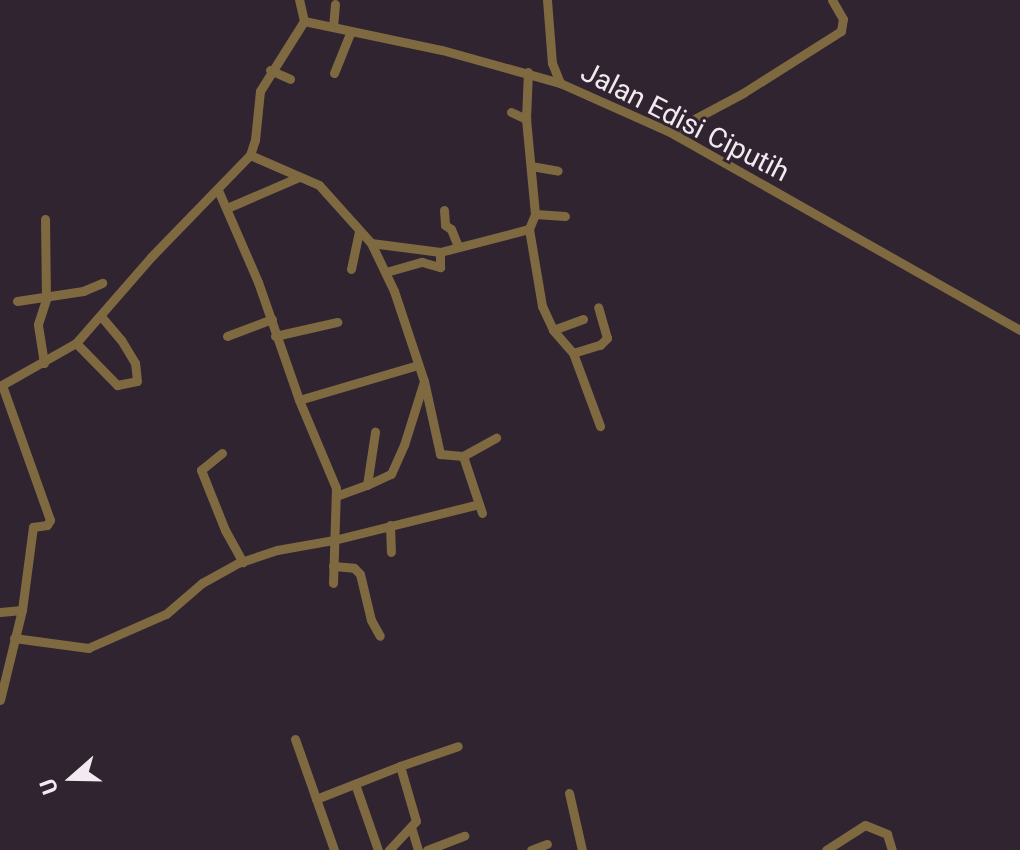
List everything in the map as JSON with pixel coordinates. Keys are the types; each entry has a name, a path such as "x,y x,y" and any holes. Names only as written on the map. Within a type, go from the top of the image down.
{"street":[{"path":"0,700 22,610 33,527 47,525 50,520 1,386 76,343 102,317 151,257 250,155 255,140 260,91 270,70 304,21 299,0"},
{"path":"547,0 552,63 560,83"},
{"path":"670,132 743,93 841,31 843,19 832,0"},
{"path":"333,27 335,4"},
{"name":"Jalan Edisi Ciputih","path":"304,21 528,72 560,83 670,132 1020,330"},
{"path":"334,73 351,31"},
{"path":"270,70 290,79"},
{"path":"528,72 526,119 535,214 529,229 540,298 553,330 573,353 600,426"},
{"path":"511,112 526,119"},
{"path":"250,155 328,192 371,243 386,272 424,381 440,454 463,456 496,438"},
{"path":"531,166 558,171"},
{"path":"227,208 299,177"},
{"path":"218,190 272,319 275,336 299,400 336,488 333,583"},
{"path":"444,210 445,225 451,229 458,246"},
{"path":"535,214 565,216"},
{"path":"44,363 38,324 46,299 45,219"},
{"path":"371,243 440,252 529,229"},
{"path":"351,269 359,231"},
{"path":"386,272 422,262 440,267 440,252"},
{"path":"17,301 46,299 102,283"},
{"path":"573,353 605,342 598,307"},
{"path":"76,343 117,385 137,381 135,363 102,317"},
{"path":"227,336 272,319"},
{"path":"553,330 583,319"},
{"path":"275,336 337,322"},
{"path":"299,400 418,365"},
{"path":"336,496 384,479 397,463 424,381"},
{"path":"367,485 375,432"},
{"path":"222,453 201,470 225,530 243,562"},
{"path":"14,638 88,648 166,614 202,583 243,562 288,547 481,508 463,456"},
{"path":"390,525 391,552"},
{"path":"333,566 354,568 360,574 371,620 380,636"},
{"path":"0,612 22,610"},
{"path":"295,739 334,850"},
{"path":"316,799 458,746"},
{"path":"389,850 417,817 400,766"},
{"path":"355,784 378,850"},
{"path":"569,793 582,850"},
{"path":"826,850 865,825 887,834 892,850"},
{"path":"411,827 418,850"},
{"path":"427,850 464,836"},
{"path":"531,850 547,844"}]}
